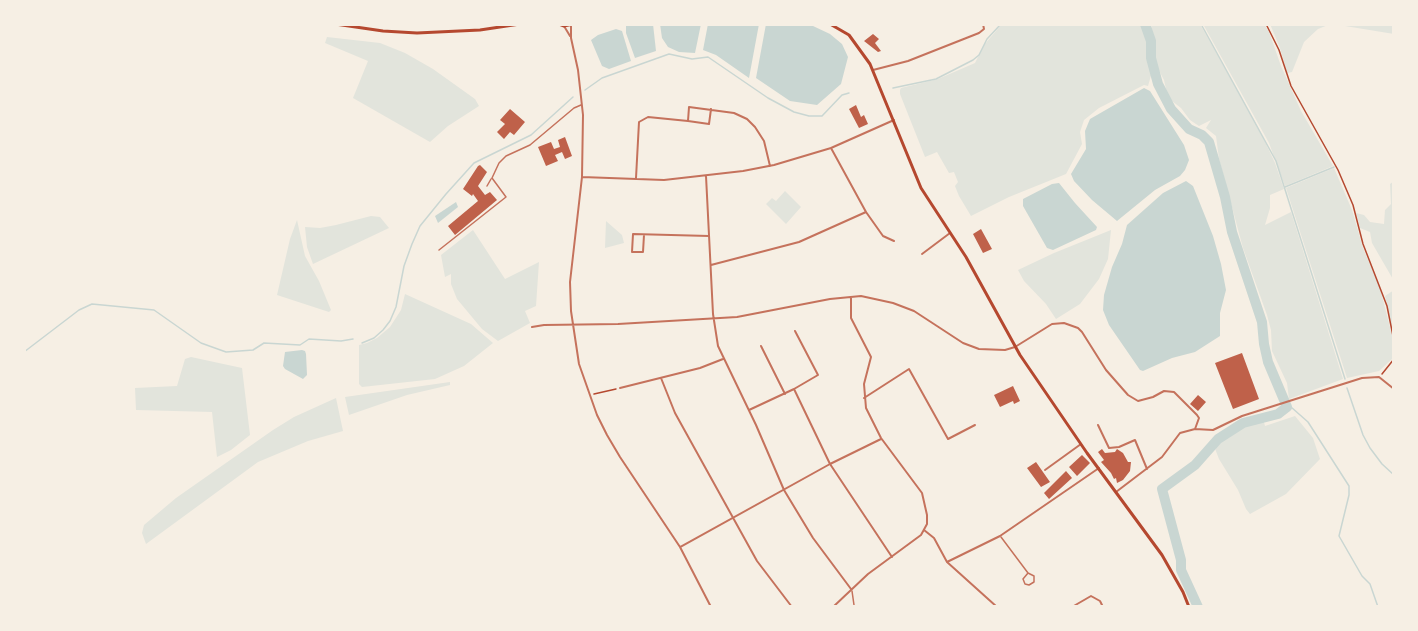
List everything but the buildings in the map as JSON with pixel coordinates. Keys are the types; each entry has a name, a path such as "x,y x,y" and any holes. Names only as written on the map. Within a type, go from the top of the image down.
{"main road":[{"path":"335,24 417,33 480,30 520,24"},
{"path":"559,24 572,25"},
{"path":"830,24 849,35 860,48 873,70 921,188 981,284 1015,347 1081,444 1162,555 1189,607"}],"street":[{"path":"873,70 908,61 979,33 984,29 982,24"},
{"path":"572,25 571,38 582,105 582,177 570,282 572,324 579,364 597,415 620,457 680,547 711,607"},
{"path":"564,26 571,38"},
{"path":"688,121 689,107 734,113 747,119 764,141 770,166"},
{"path":"636,179 639,122 648,117 709,124 711,109"},
{"path":"582,177 664,180 770,166 831,148 894,120"},
{"path":"831,148 866,212 883,236 894,241"},
{"path":"706,176 713,318 718,346 784,490 813,538 851,589"},
{"path":"711,265 799,242 866,212"},
{"path":"922,254 950,233"},
{"path":"644,235 643,252 632,252 633,234 710,236"},
{"path":"532,327 737,316 861,296 877,298 914,311 963,343 979,349 1005,350 1015,347 1052,324 1064,323 1078,328 1106,370 1128,395 1138,401 1164,392 1173,392 1199,418 1195,429"},
{"path":"833,607 851,589 916,540 924,531 927,515 921,492 881,438 866,408 864,384 871,357 851,318 851,297"},
{"path":"749,410 785,394 818,375 795,331"},
{"path":"761,346 785,394"},
{"path":"620,388 700,368 723,358"},
{"path":"864,398 909,369 948,439 975,425"},
{"path":"661,378 675,413 757,561 792,607"},
{"path":"1116,492 1162,457 1180,433 1195,429 1213,430 1242,416 1362,378 1381,378 1394,390"},
{"path":"794,389 830,464 892,557"},
{"path":"1098,425 1109,448 1119,447 1135,440 1147,469"},
{"path":"680,547 881,438"},
{"path":"1044,470 1081,444"},
{"path":"947,562 1000,536 1099,468"},
{"path":"924,531 934,537 947,562 998,607"},
{"path":"1072,607 1091,596 1100,601 1103,607"}],"lane":[{"path":"487,186 499,163 506,156 530,145 574,108 582,105"},
{"path":"439,250 506,197 492,178"},
{"path":"1000,536 1028,573"},
{"path":"851,589 852,607"}],"path":[{"path":"1266,24 1279,50 1291,86 1338,170 1353,205 1363,244 1387,306 1394,341"},
{"path":"1381,378 1394,359"},
{"path":"589,396 620,388"}],"shaded area":[{"path":"626,24 653,24 656,51 635,58 626,33"},
{"path":"660,24 701,24 695,53 679,52 668,47 662,38"},
{"path":"708,24 759,24 749,78 716,55 703,50"},
{"path":"766,24 813,26 830,34 842,44 848,57 841,84 817,105 790,101 756,78"},
{"path":"1002,24 1143,24 1150,41 1149,62 1152,72 1148,86 1144,85 1099,108 1084,120 1080,132 1082,144 1066,174 1009,197 971,216 955,186 958,182 954,172 949,173 937,152 925,157 900,90 938,79 975,63 984,45"},
{"path":"1152,24 1200,24 1259,129 1284,189 1270,195 1270,208 1265,225 1291,212 1343,379 1289,399 1287,383 1272,351 1271,330 1267,315 1243,248 1219,159 1216,136 1206,128 1211,120 1199,126 1168,98 1164,80 1152,57 1153,41 1150,33"},
{"path":"1203,24 1264,24 1301,111 1333,166 1285,186 1269,143"},
{"path":"1270,24 1394,24 1394,34 1328,25 1318,29 1304,42 1292,72 1287,73"},
{"path":"616,29 622,31 631,61 609,69 602,66 591,40"},
{"path":"327,37 380,43 405,53 433,69 475,99 479,106 448,126 430,142 353,98 368,61 325,43"},
{"path":"1144,88 1150,91 1184,145 1189,160 1180,176 1155,190 1117,221 1092,200 1074,181 1071,174 1086,149 1085,131 1090,119"},
{"path":"1334,168 1380,288 1394,343 1392,359 1379,371 1347,378 1286,188"},
{"path":"1186,181 1193,186 1213,236 1221,264 1226,290 1220,313 1220,336 1195,352 1172,358 1143,371 1140,370 1109,325 1103,310 1104,295 1127,225 1163,193"},
{"path":"1394,181 1394,281 1372,243 1370,232 1360,228 1356,213 1364,215 1370,222 1384,224 1385,210 1391,204 1390,184"},
{"path":"1059,183 1097,227 1096,230 1053,250 1047,248 1023,206 1023,199 1052,184"},
{"path":"785,191 801,207 786,224 766,204 772,198 776,201"},
{"path":"456,202 458,207 438,223 435,216"},
{"path":"371,216 380,217 389,228 313,264 307,247 305,227 320,228"},
{"path":"297,220 305,256 319,281 331,310 329,312 277,295 290,239"},
{"path":"606,221 622,235 624,243 605,248"},
{"path":"473,230 505,279 539,262 536,306 525,311 530,323 498,341 482,329 457,299 451,284 451,274 445,277 441,255"},
{"path":"1111,230 1108,259 1099,279 1080,304 1056,319 1046,304 1024,281 1018,270"},
{"path":"1394,290 1394,336 1385,296"},
{"path":"405,294 471,324 493,343 464,366 435,379 362,387 359,384 359,345 377,338 390,327 401,310"},
{"path":"302,350 306,354 307,375 303,379 283,366 285,352"},
{"path":"191,357 242,368 250,435 231,450 217,457 212,412 136,410 135,388 177,386 185,359"},
{"path":"450,382 450,385 407,395 349,415 345,397"},
{"path":"336,398 343,431 308,441 258,462 146,544 142,533 144,525 176,498 273,430 294,417"},
{"path":"1295,416 1313,438 1320,459 1286,494 1250,514 1214,446 1230,433 1263,418 1265,426"}],"waterway":[{"path":"893,88 936,79 973,60 979,55 987,39 1001,24"},
{"path":"1145,24 1151,41 1151,58 1158,84 1171,109 1189,129 1202,135 1209,142 1225,197 1232,232 1262,322 1268,362 1287,407 1278,414 1243,423 1218,439 1195,465 1162,489 1181,560 1181,570 1198,607"},
{"path":"1201,24 1276,161 1345,379"},
{"path":"585,90 602,78 669,54 692,59 708,57 768,98 794,112 809,116 822,116 842,95 849,93"},
{"path":"362,343 374,338 390,321 396,307 404,266 412,244 420,226 446,194 474,163 531,135 573,97"},
{"path":"1285,187 1334,167"},
{"path":"24,352 79,310 92,304 154,310 201,343 226,352 253,350 264,343 300,345 309,339 341,341 353,339"},
{"path":"1347,388 1363,435 1370,448 1394,475"},
{"path":"1287,407 1291,407 1308,422 1349,486 1339,536 1362,576 1370,584 1378,607"}]}
